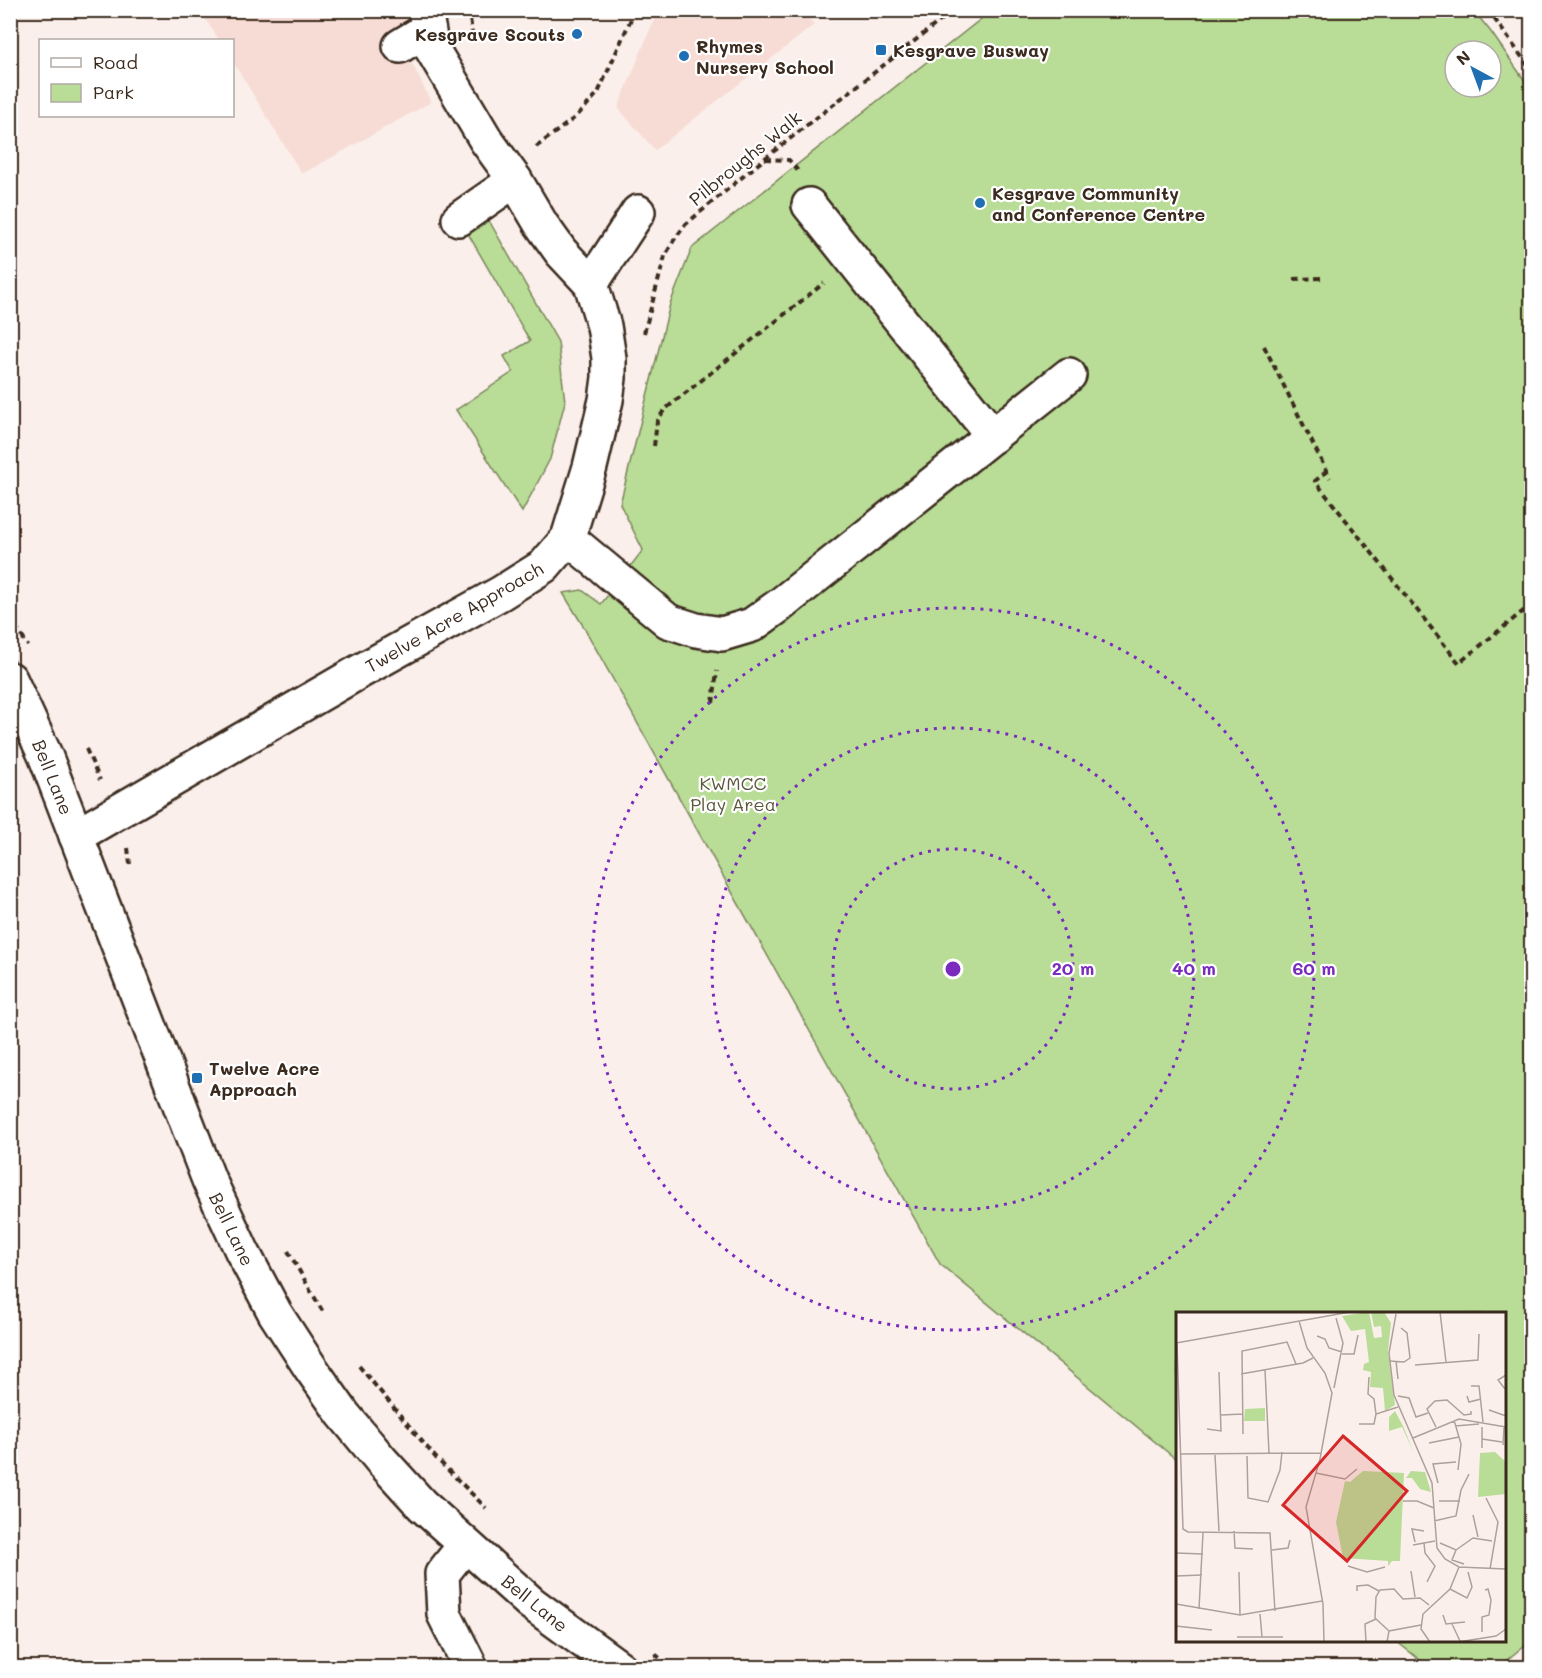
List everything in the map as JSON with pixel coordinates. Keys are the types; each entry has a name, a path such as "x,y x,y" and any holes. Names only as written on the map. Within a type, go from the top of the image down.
{"street":[{"name":"Twelve Acre Approach","path":"76,836 357,673 501,593 544,566 568,538 590,467 606,400 609,358 604,326 591,285 561,252 541,224 511,174 486,140 432,49 427,20"},
{"path":"400,46 427,20"},
{"path":"459,219 511,174"},
{"path":"809,205 993,436"},
{"path":"591,285 638,212"},
{"path":"568,538 668,621 696,630 722,634 752,625 1069,375"},
{"name":"Bell Lane","path":"10,680 45,755 209,1180 242,1251 275,1313 343,1414 422,1505 531,1603 612,1666"},
{"path":"465,1545 442,1574 444,1614 471,1668"}],"path":[{"path":"511,174 577,116 598,93 635,10"},
{"path":"943,10 948,16"},
{"name":"Pilbroughs Walk","path":"609,358 639,352 665,256 686,224 764,159 954,10"},
{"path":"1488,10 1532,71"},
{"path":"654,446 657,422 664,410 853,260"},
{"path":"1294,279 1322,278"},
{"path":"1264,346 1330,477"},
{"path":"1327,471 1315,481 1459,663 1532,604"},
{"path":"98,777 105,781"},
{"path":"128,843 130,867"},
{"path":"283,1242 328,1320"},
{"path":"356,1363 436,1458 491,1513"},
{"path":"653,1652 672,1668"}],"shaded area":[{"path":"658,10 805,11 814,25 655,150 618,108"},
{"path":"200,11 404,11 409,57 431,102 302,174 234,64 234,39 218,39"}],"green space":[{"name":"KWMCC Play Area","path":"991,11 1474,11 1491,32 1496,39 1443,39 1443,99 1503,99 1503,49 1532,91 1531,1640 1497,1668 1429,1667 1397,1642 1506,1642 1506,1312 1176,1312 1176,1459 940,1264 563,593 582,590 601,604 643,550 620,504 670,304 692,248"},
{"path":"487,217 558,342 565,402 550,459 522,512 456,410 513,372 504,356 530,341 466,230"}],"place":[{"name":"Kesgrave Scouts","path":"577,34"},
{"name":"Kesgrave Busway","path":"881,50"},
{"name":"Rhymes Nursery School","path":"684,56"},
{"name":"Kesgrave Community and Conference Centre","path":"980,203"},
{"name":"Twelve Acre Approach","path":"197,1078"}]}
